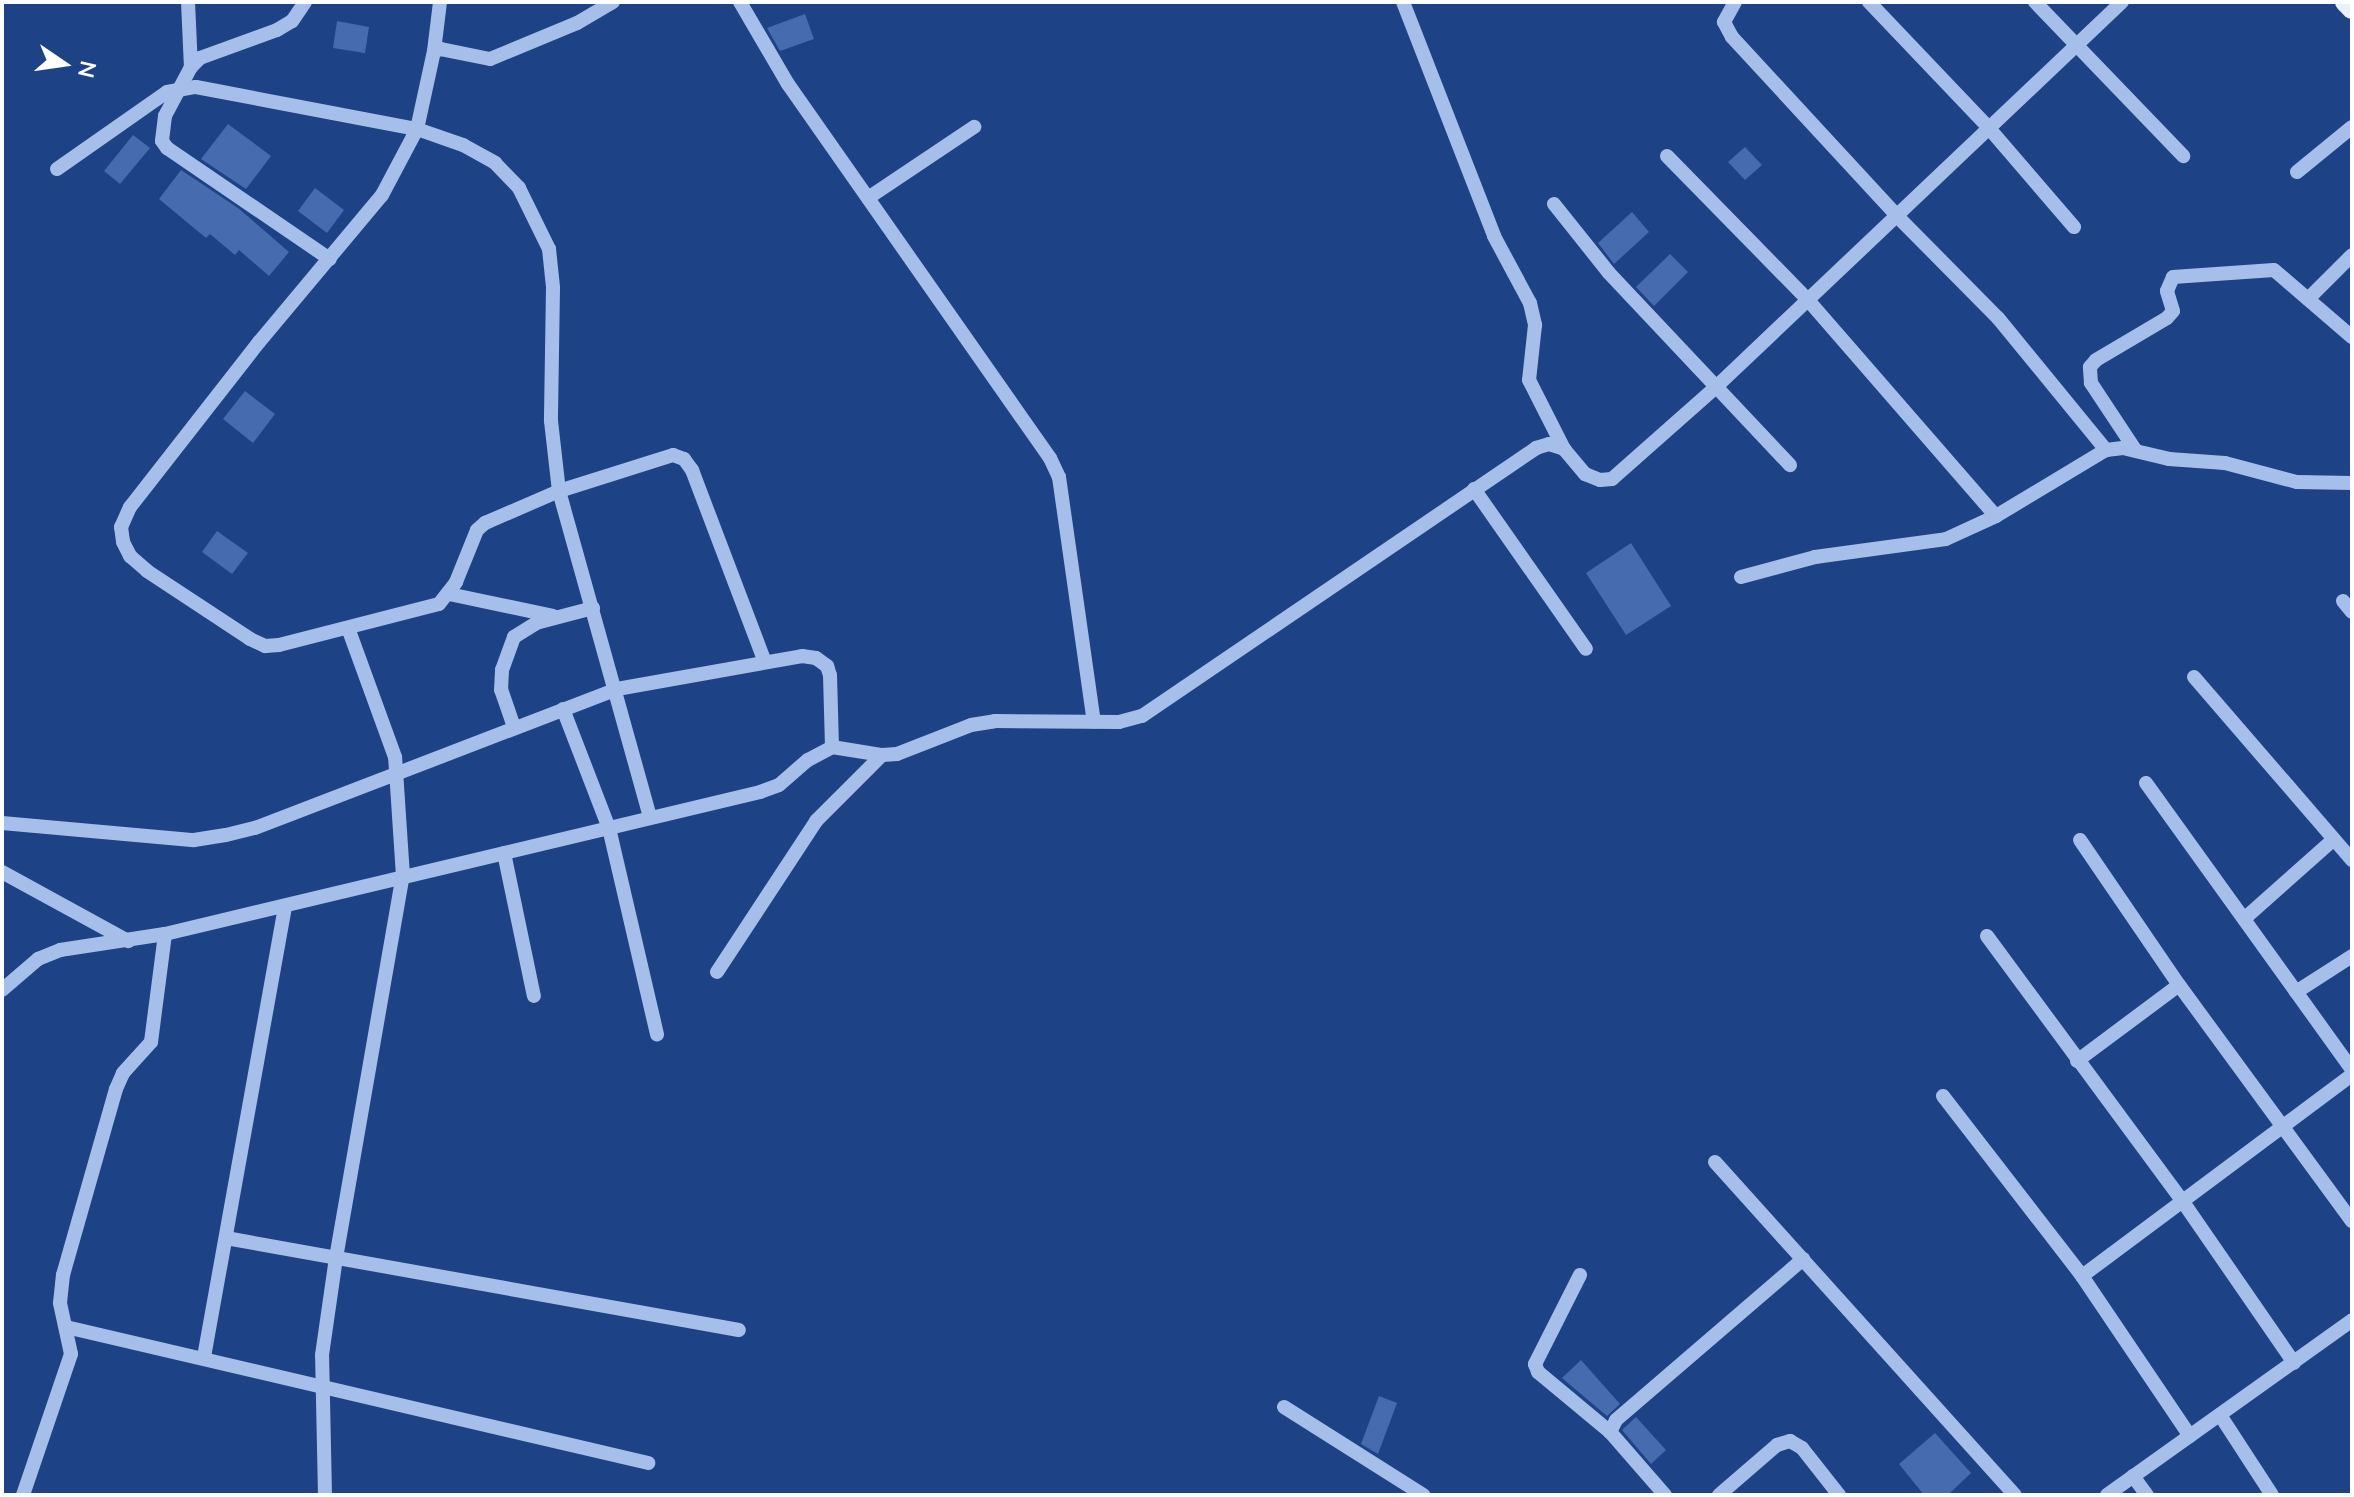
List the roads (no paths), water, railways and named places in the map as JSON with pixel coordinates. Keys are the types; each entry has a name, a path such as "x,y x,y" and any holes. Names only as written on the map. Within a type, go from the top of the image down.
{"main road":[{"path":"2345,2 2352,9"}],"street":[{"path":"188,2 191,67"},
{"path":"305,2 292,21 200,58 191,67 165,116 162,141 167,148 330,259"},
{"path":"440,2 434,51 417,129 382,195 259,342 130,507 121,527 130,556 147,571 250,639 265,646 279,645 439,604 449,594 477,530 485,523 559,491 673,455 684,459 692,470 765,662"},
{"path":"434,51 441,49 490,59 577,23 613,2"},
{"path":"740,2 788,84 1050,458 1059,477 1094,722"},
{"path":"1403,2 1494,236 1530,303 1535,325 1529,380 1564,449 1585,474 1600,480 1612,479 1717,386 2122,2"},
{"path":"1735,2 1724,22 1732,37 1896,215 1998,318 2106,450"},
{"path":"1869,2 1988,127 2074,227"},
{"path":"2035,2 2183,156"},
{"path":"57,169 167,92 182,88 210,88 417,129 463,145 495,163 519,188 549,249 553,288 551,421 559,491 617,689 650,818"},
{"path":"868,198 974,127"},
{"path":"2297,172 2352,127"},
{"path":"1667,156 1808,300 1996,516"},
{"path":"1554,204 1609,273 1790,465"},
{"path":"2308,299 2352,255"},
{"path":"2136,451 2091,383 2090,367 2096,360 2167,318 2173,311 2167,291 2173,277 2274,270 2352,337"},
{"path":"2,990 28,966 49,953 165,934 779,785 808,760 838,748 882,755 897,754 971,725 995,721 1119,722 1142,716 1536,448 1549,444 1564,449"},
{"path":"1741,577 1815,557 1946,539 1996,516 2106,450 2225,463 2297,482 2352,483"},
{"path":"1474,489 1586,649"},
{"path":"449,594 558,617"},
{"path":"514,727 501,690 507,650 524,627 593,608"},
{"path":"325,1495 321,1385 336,1258 403,876 397,772 389,739 348,628"},
{"path":"2,823 194,840 255,828 617,689 802,656 816,658 827,666 833,690 838,748"},
{"path":"2194,677 2352,860"},
{"path":"563,709 609,828 657,1034"},
{"path":"717,972 816,821 882,755"},
{"path":"2082,1276 2352,1072 2146,783"},
{"path":"2244,919 2334,839"},
{"path":"2080,840 2179,985 2352,1221"},
{"path":"504,853 534,996"},
{"path":"2,872 129,941"},
{"path":"204,1357 285,906"},
{"path":"23,1495 68,1365 70,1342 60,1303 63,1275 116,1089 123,1073 151,1042 165,934"},
{"path":"1987,936 2181,1199 2294,1363"},
{"path":"2296,992 2352,956"},
{"path":"2077,1061 2179,985"},
{"path":"1943,1096 2082,1276 2190,1436"},
{"path":"1715,1162 2015,1495"},
{"path":"226,1238 739,1330"},
{"path":"1610,1432 1616,1420 1803,1259"},
{"path":"1580,1275 1535,1364 1538,1372 1610,1432 1665,1495"},
{"path":"2107,1495 2352,1320"},
{"path":"66,1327 648,1463"},
{"path":"1284,1407 1423,1495"},
{"path":"2220,1415 2272,1495"},
{"path":"1719,1495 1777,1445 1790,1441 1802,1448 1839,1495"},
{"path":"2133,1476 2147,1495"}]}
